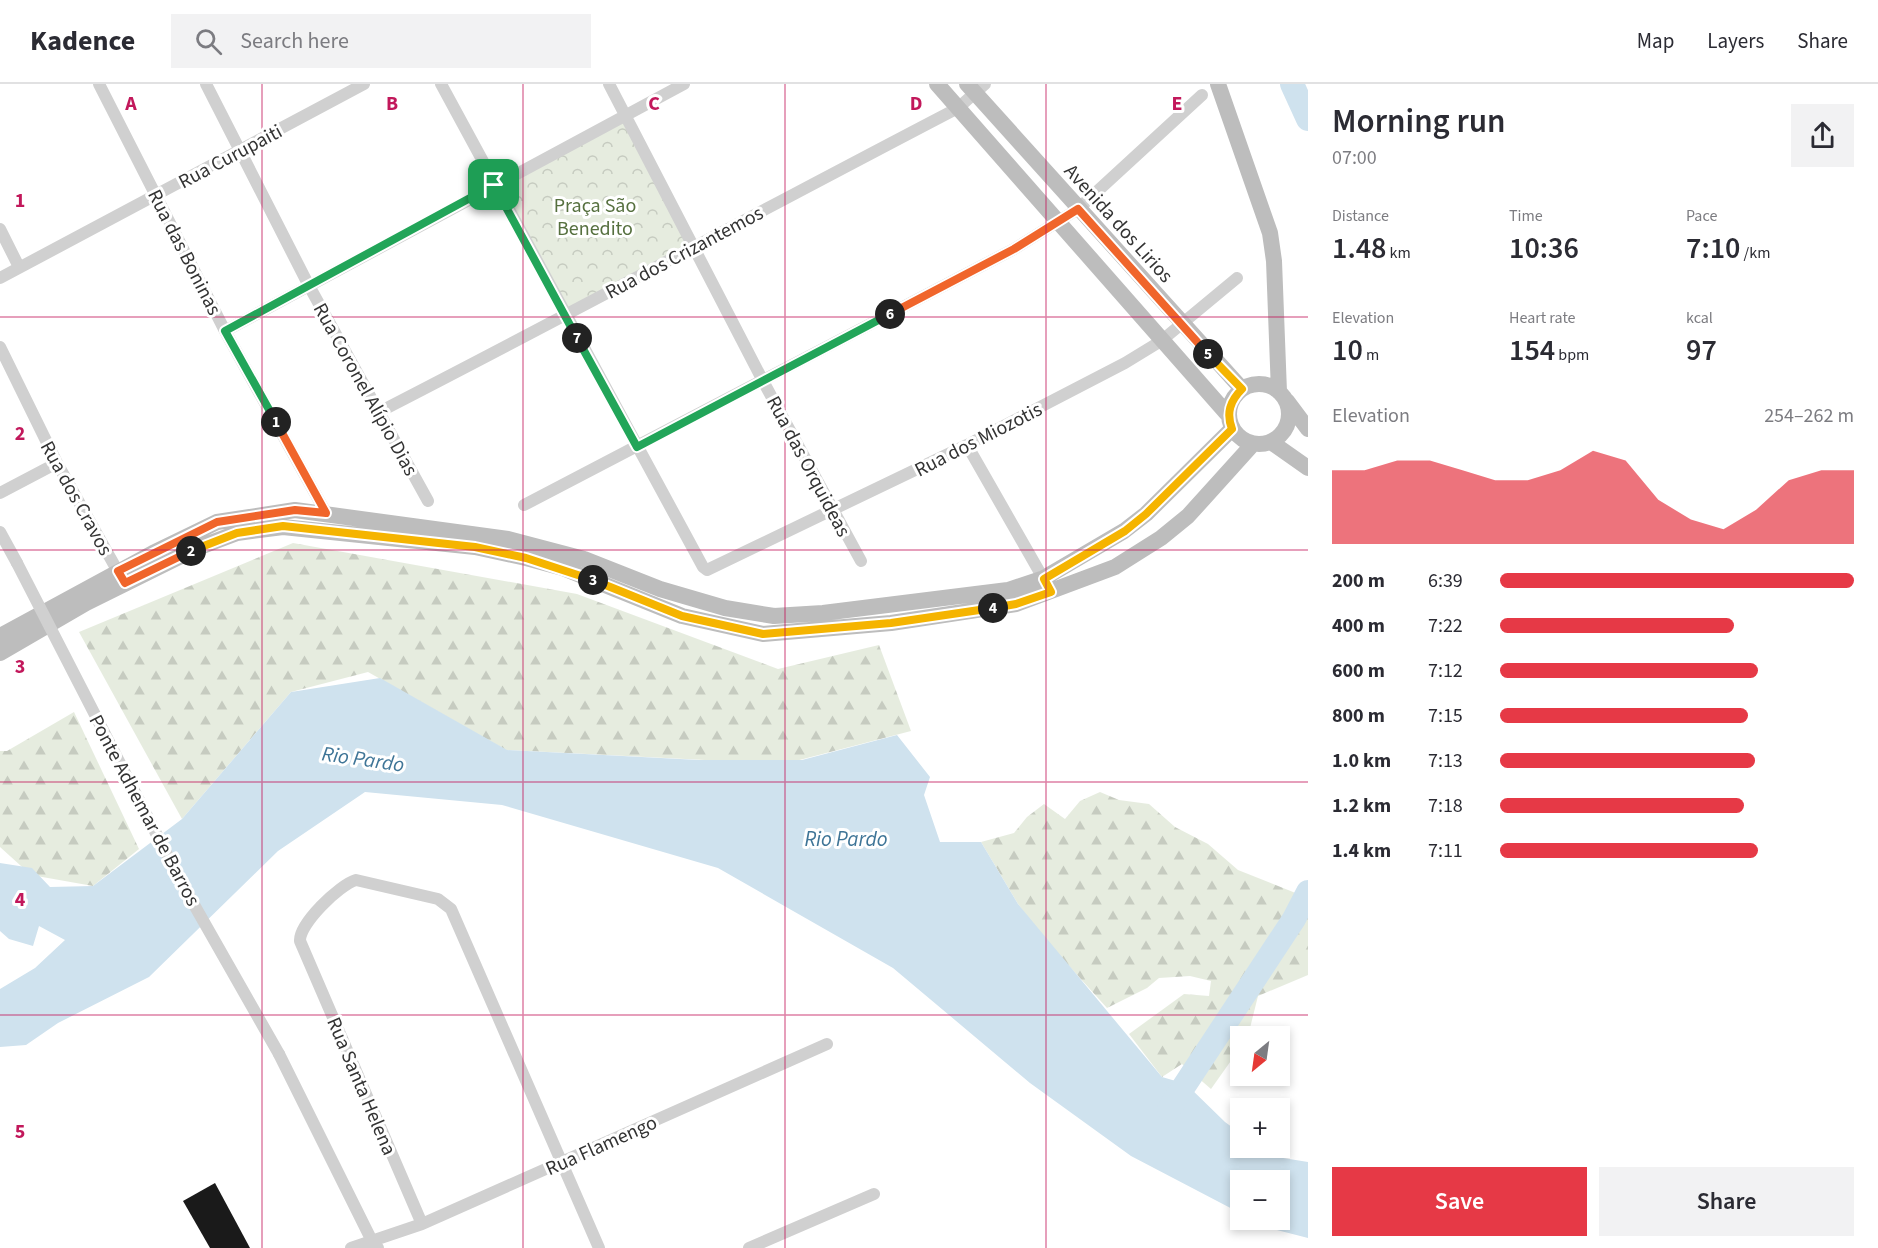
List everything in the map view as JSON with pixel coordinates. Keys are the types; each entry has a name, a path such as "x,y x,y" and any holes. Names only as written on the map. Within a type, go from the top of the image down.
{"main road":[{"path":"937,84 1245,441 1253,444 1271,442 1284,432 1288,424 1289,408 1282,396 1276,344 1274,261 1270,233 1218,84"},
{"name":"Avenida dos Lirios","path":"976,87 1078,209 1242,389"},
{"path":"1260,384 1276,344"},
{"path":"0,636 121,577 237,533 283,526 475,547 526,558 563,568 682,616 763,634 891,623 1016,604 1048,585 1146,514 1230,422 1234,396 1242,389 1260,384 1282,396 1308,429"},
{"path":"1271,442 1308,468"},
{"path":"0,653 121,577 217,522 295,510 508,539 584,559 660,589 725,608 774,616 823,613 1048,585 1115,567 1161,538 1188,516 1253,444"}],"street":[{"name":"Rua das Boninas","path":"99,84 225,331 326,513"},
{"name":"Rua Coronel Alípio Dias","path":"206,84 308,284 377,413 428,501"},
{"name":"Rua Curupaiti","path":"0,278 364,84"},
{"path":"441,84 637,447"},
{"name":"Rua das Orquideas","path":"609,84 763,381 861,561"},
{"path":"225,331 308,284 684,84"},
{"name":"Rua dos Crizantemos","path":"377,413 565,317 694,245 958,108 976,87"},
{"path":"524,505 1014,249 1078,209 1202,95"},
{"path":"0,229 19,267"},
{"name":"Rua dos Miozotis","path":"637,447 703,567 712,570 967,445 1161,341 1238,278"},
{"name":"Rua dos Cravos","path":"0,347 57,464 121,577"},
{"path":"967,445 1048,585"},
{"path":"0,493 57,464"},
{"name":"Ponte Adhemar de Barros","path":"0,532 4,548 17,563 180,880 279,1054 375,1244"},
{"name":"Rua Santa Helena","path":"422,1224 302,948 300,934 304,925 352,881 362,880 438,899 449,905 562,1163"},
{"name":"Rua Flamengo","path":"351,1248 375,1244 422,1224 827,1044"},
{"path":"562,1163 599,1248"},
{"path":"749,1248 874,1194"}],"green space":[{"name":"Praça São Benedito","path":"626,119 698,243 565,317 494,185"},
{"path":"293,543 577,594 778,669 879,645 911,731 784,764 506,750 368,672 291,692 182,819 79,632"},
{"path":"74,712 139,849 93,886 31,875 0,847 0,751 7,751"},
{"path":"1100,792 1119,800 1149,804 1175,827 1208,844 1238,870 1308,898 1308,975 1258,996 1250,1026 1230,1026 1230,1062 1211,1089 1182,1064 1162,1077 1129,1034 1184,994 1209,996 1211,981 1190,976 1159,978 1147,988 1107,1008 1042,936 1018,904 981,842 1014,833 1027,817 1044,804 1065,819 1080,801"}],"water":[{"name":"Rio Pardo","path":"380,678 507,750 699,760 802,760 897,735 930,777 924,795 940,842 981,842 1018,904 1162,1077 1186,1084 1230,1126 1230,1158 1283,1158 1308,1162 1308,1238 1277,1230 1290,1230 1290,1170 1230,1170 1230,1208 1131,1156 1030,1083 893,968 718,868 502,805 365,792 278,851 149,977 58,1023 26,1045 0,1047 0,989 35,968 65,940 39,926 33,946 9,939 0,931 0,863 32,868 50,887 93,886 182,819 291,692"}],"building":[{"path":"215,1183 250,1248 210,1248 183,1201"}],"waterway":[{"path":"1292,84 1308,119"},
{"path":"1169,1109 1294,919 1308,892"}],"route":[{"path":"494,185 637,447 1014,249 1078,209 1223,371 1242,389 1234,396 1230,405 1228,416 1232,429 1146,514 1125,531 1044,579 1051,592 1016,604 891,623 763,634 682,616 563,568 526,558 475,547 283,526 237,533 197,548 125,583 118,571 217,522 295,510 326,513 225,331 494,185"}]}
